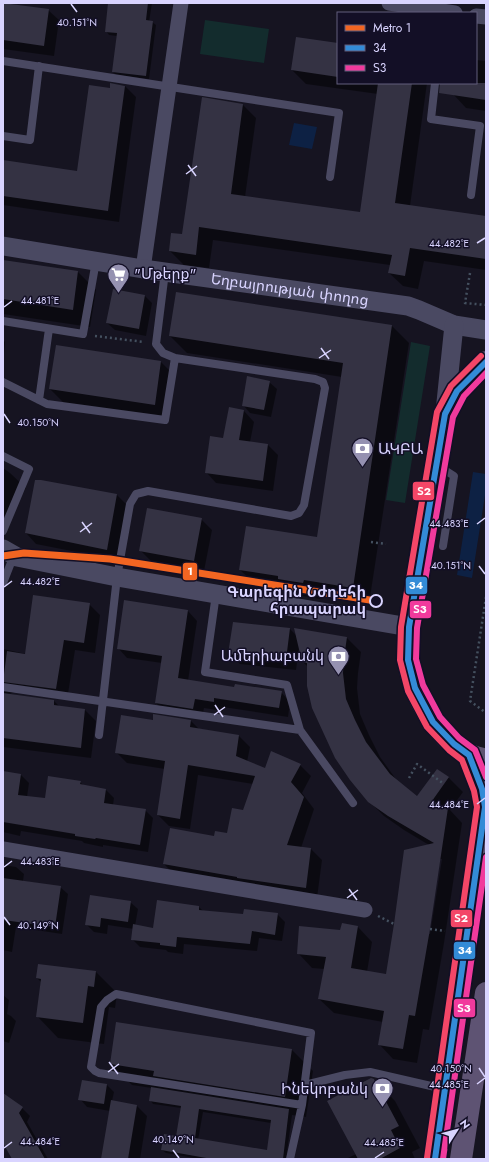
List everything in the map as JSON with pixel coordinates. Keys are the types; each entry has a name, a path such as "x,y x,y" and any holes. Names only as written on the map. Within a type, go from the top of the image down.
{"main road":[{"path":"435,1159 485,807 478,758 454,744 433,722 415,688 408,660 409,627 445,414 457,391 486,362"},
{"path":"461,1159 486,993"}],"street":[{"path":"143,269 181,3"},
{"path":"390,3 448,10"},
{"name":"Եղբայրության փողոց","path":"3,246 96,260 143,269 408,306 454,325 486,330"},
{"path":"445,414 454,325"},
{"path":"8,552 17,557 117,577 409,627"},
{"path":"3,849 365,910"}],"lane":[{"path":"3,61 339,113 330,177"},
{"path":"3,136 30,140 39,66"},
{"path":"435,84 431,119 480,126 471,195"},
{"path":"3,321 83,334 96,260"},
{"path":"99,735 117,577 130,504 136,494 148,491 291,516 298,513 304,505 325,388 323,382 315,379 175,358 163,353 156,344 165,272"},
{"path":"38,400 49,329"},
{"path":"3,382 47,404 164,420 175,358"},
{"path":"3,456 29,469 3,531"},
{"path":"437,464 454,476 443,546"},
{"path":"3,583 8,552"},
{"path":"216,594 205,672 287,685 300,730 353,803"},
{"path":"3,687 300,730"},
{"path":"290,1159 302,1105 311,1032 116,994 107,1000 101,1007 91,1067 99,1073 302,1105"},
{"path":"305,1085 345,1075 370,1072 445,1090"}],"path":[{"path":"470,273 465,302 486,305"},
{"path":"83,334 156,344"},
{"path":"371,542 386,544"},
{"path":"486,597 485,612 470,701 486,713"},
{"path":"408,778 417,764 444,784"},
{"path":"430,929 445,931"}],"green space":[{"path":"205,20 269,29 264,63 200,54"},
{"path":"411,342 430,346 405,503 386,500"}],"water":[{"path":"294,123 317,127 312,149 289,145"},
{"path":"473,472 486,474 486,489 472,578 457,575"}],"building":[{"path":"3,3 49,9 44,46 3,40"},
{"path":"108,3 148,3 146,20 153,21 146,76 112,72 117,33 105,32"},
{"path":"296,37 337,43 337,77 291,70"},
{"path":"110,83 125,86 108,211 3,196 3,160 77,171 89,85 110,88"},
{"path":"486,83 486,100 439,93 440,84"},
{"path":"378,84 412,84 395,203 486,216 486,259 410,248 405,276 388,273 392,255 199,227 196,255 169,251 171,233 182,234 202,97 243,104 231,194 360,212"},
{"path":"3,260 78,271 73,310 3,299"},
{"path":"113,289 145,295 139,329 106,323"},
{"path":"176,292 392,325 353,588 304,580 303,583 290,581 278,579 278,576 239,570 246,526 317,537 343,363 169,336"},
{"path":"56,345 161,361 155,405 49,389"},
{"path":"247,376 270,381 264,410 242,406"},
{"path":"229,407 244,410 239,440 268,444 263,481 205,473 210,436 223,438"},
{"path":"35,480 117,494 107,550 25,533"},
{"path":"147,508 202,518 194,561 139,551"},
{"path":"33,595 90,603 84,643 64,640 56,689 3,682 7,651 25,654"},
{"path":"124,600 188,610 178,678 234,687 235,684 282,691 279,708 214,698 214,702 195,699 193,709 155,703 162,656 117,649"},
{"path":"233,622 290,628 286,660 228,654"},
{"path":"294,628 347,637 343,673 346,699 366,742 390,774 417,796 437,769 449,777 432,801 448,808 415,1016 409,1015 403,1049 378,1045 384,1011 318,999 326,957 297,954 299,926 340,930 342,923 358,926 351,968 386,974 404,850 434,843 388,816 368,802 350,780 335,758 312,708 307,686 307,663 302,662"},
{"path":"3,693 54,700 54,705 85,709 81,748 3,738"},
{"path":"153,714 191,720 190,727 239,735 236,756 265,768 271,751 301,764 291,782 304,797 287,845 311,848 306,888 237,878 163,864 170,828 214,836 215,831 227,833 232,808 243,810 255,776 188,765 180,819 157,815 165,761 115,753 121,715 153,720"},
{"path":"3,771 21,774 18,795 45,798 48,776 81,781 80,784 106,789 104,803 146,809 140,845 75,836 75,834 3,822"},
{"path":"3,878 61,886 55,927 3,920"},
{"path":"90,895 131,901 128,922 101,918 100,927 85,925"},
{"path":"157,900 199,906 199,910 243,914 244,909 278,913 275,935 252,931 250,944 177,937 176,947 160,945 160,943 131,940 133,924 153,928"},
{"path":"38,964 96,971 94,987 88,986 83,1023 36,1017 41,979 36,978"},
{"path":"116,1022 292,1049 285,1097 153,1076 154,1071 110,1064"},
{"path":"371,1078 374,1079 399,1126 391,1130 400,1148 380,1159 358,1159 327,1101"},
{"path":"82,1080 107,1084 104,1104 78,1100"},
{"path":"151,1087 289,1109 283,1159 212,1159 161,1150 164,1134 176,1136 181,1106 149,1101","holes":["199,1109 271,1120 267,1150 195,1138"]},
{"path":"3,1093 23,1107 19,1113 45,1159 12,1159 3,1143"},
{"path":"111,1100 137,1105 128,1159 101,1159"}],"metro line":[{"name":"1","path":"3,556 24,553 110,559 376,601"}],"transit line":[{"name":"Տ2","path":"427,1158 477,807 474,791 462,760 449,750 427,727 408,691 400,660 401,627 437,412 451,386 481,356"},
{"name":"34","path":"435,1159 485,807 482,789 469,755 454,744 433,722 415,688 408,660 409,627 445,414 457,391 486,362"},
{"name":"Տ3","path":"486,373 464,396 453,417 417,628 416,659 423,685 440,717 459,738 475,750 486,777"},
{"name":"Տ3","path":"443,1159 486,857"}],"place":[{"name":"\"Մթերք\"","path":"119,294"},
{"name":"ԱԿԲԱ","path":"363,468"},
{"name":"Գարեգին Նժդեհի հրապարակ","path":"376,601"},
{"name":"Ամերիաբանկ","path":"339,676"},
{"name":"Ինեկոբանկ","path":"383,1108"}]}
